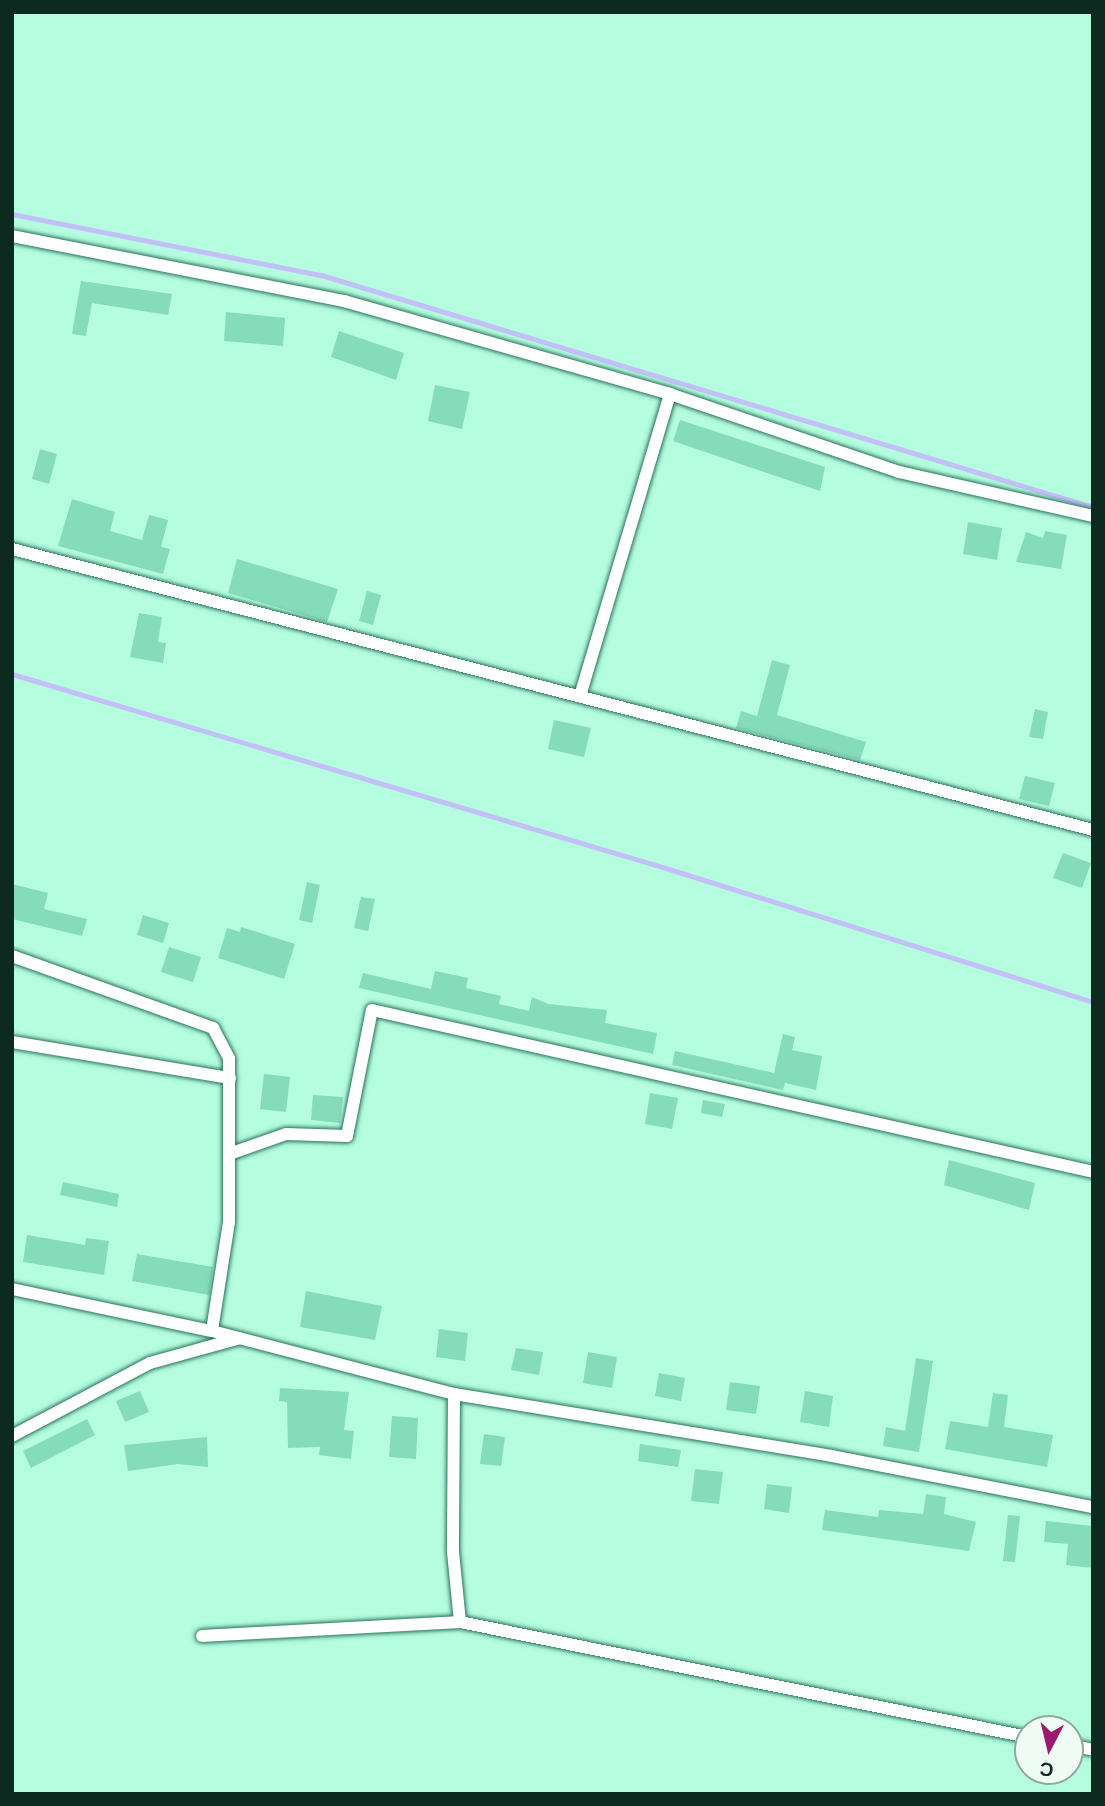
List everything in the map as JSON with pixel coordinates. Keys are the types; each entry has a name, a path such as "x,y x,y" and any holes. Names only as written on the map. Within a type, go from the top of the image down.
{"street":[{"path":"12,236 344,301 670,394 899,472 1093,516"},
{"path":"580,696 670,394"},
{"path":"12,549 1093,830"},
{"path":"12,956 213,1028 229,1058 232,1153 229,1222 212,1331"},
{"path":"232,1153 286,1134 347,1136 372,1010 1093,1172"},
{"path":"12,1042 230,1078"},
{"path":"12,1289 212,1331 454,1394 832,1456 1093,1507"},
{"path":"12,1436 150,1363 240,1338"},
{"path":"454,1394 453,1552 460,1622"},
{"path":"202,1636 460,1622 1014,1734"}],"building":[{"path":"81,281 172,294 168,315 92,303 86,336 72,334"},
{"path":"226,312 285,318 283,346 224,341"},
{"path":"339,331 404,353 396,380 331,357"},
{"path":"435,385 470,392 462,429 428,421"},
{"path":"680,420 825,467 820,491 673,441"},
{"path":"40,449 57,454 49,484 32,479"},
{"path":"72,499 115,512 110,531 142,540 149,515 168,520 161,547 170,549 163,574 58,546"},
{"path":"968,522 1002,528 997,560 963,554"},
{"path":"1045,531 1067,535 1061,569 1016,562 1026,532 1043,538"},
{"path":"237,559 338,589 327,622 228,593"},
{"path":"367,591 381,595 373,625 359,621"},
{"path":"139,613 162,617 158,642 166,643 163,663 130,657"},
{"path":"772,660 790,665 777,715 866,742 860,760 736,728 741,711 757,716"},
{"path":"1035,709 1048,712 1043,739 1029,737"},
{"path":"554,720 591,728 584,757 548,749"},
{"path":"1025,776 1055,783 1049,806 1019,799"},
{"path":"1063,853 1091,863 1082,888 1053,878"},
{"path":"307,882 320,885 312,923 299,920"},
{"path":"12,884 48,893 44,909 87,919 82,936 12,919"},
{"path":"361,897 375,899 368,931 354,928"},
{"path":"143,915 169,923 163,943 137,935"},
{"path":"241,927 295,944 284,979 218,958 227,928 240,932"},
{"path":"169,947 201,957 193,982 161,972"},
{"path":"435,971 468,978 466,988 501,996 499,1004 529,1011 532,997 548,1004 607,1010 605,1023 657,1033 653,1054 359,988 363,973 431,989"},
{"path":"783,1034 795,1037 792,1050 822,1056 816,1090 785,1083 783,1090 672,1065 675,1051 774,1073"},
{"path":"264,1074 290,1077 286,1112 260,1109"},
{"path":"650,1093 678,1098 672,1129 645,1124"},
{"path":"313,1095 343,1097 340,1123 311,1120"},
{"path":"703,1100 725,1104 722,1117 701,1113"},
{"path":"949,1160 1035,1183 1029,1210 944,1185"},
{"path":"63,1182 119,1194 117,1207 60,1195"},
{"path":"27,1235 85,1245 86,1238 109,1241 104,1275 23,1262"},
{"path":"137,1254 213,1267 209,1295 132,1281"},
{"path":"306,1291 382,1306 375,1340 300,1327"},
{"path":"439,1329 468,1333 465,1361 436,1357"},
{"path":"516,1348 543,1352 539,1375 511,1370"},
{"path":"588,1352 617,1357 612,1388 583,1383"},
{"path":"916,1358 933,1361 919,1452 883,1446 886,1427 905,1431"},
{"path":"659,1373 685,1378 681,1401 655,1396"},
{"path":"730,1382 760,1386 756,1414 726,1410"},
{"path":"280,1388 349,1392 344,1430 354,1431 351,1459 319,1455 320,1447 288,1448 287,1402 279,1401"},
{"path":"140,1391 149,1412 125,1422 116,1401"},
{"path":"805,1391 833,1396 829,1427 800,1422"},
{"path":"993,1393 1008,1395 1004,1427 1053,1435 1047,1467 945,1449 950,1421 988,1427"},
{"path":"392,1416 418,1418 416,1459 389,1457"},
{"path":"87,1419 95,1435 31,1468 23,1451"},
{"path":"484,1434 505,1437 501,1466 480,1464"},
{"path":"207,1437 208,1467 178,1464 128,1471 124,1445"},
{"path":"640,1444 681,1450 678,1467 638,1461"},
{"path":"695,1469 723,1472 719,1504 691,1501"},
{"path":"767,1484 792,1487 789,1513 764,1509"},
{"path":"926,1494 946,1497 944,1514 976,1522 969,1551 822,1530 825,1510 878,1517 879,1510 923,1514"},
{"path":"1008,1515 1020,1516 1015,1562 1003,1561"},
{"path":"1046,1521 1093,1526 1093,1568 1066,1565 1068,1544 1044,1542"}],"waterway":[{"path":"12,214 321,275 1093,507"},
{"path":"12,674 669,869 1093,1002"}]}
